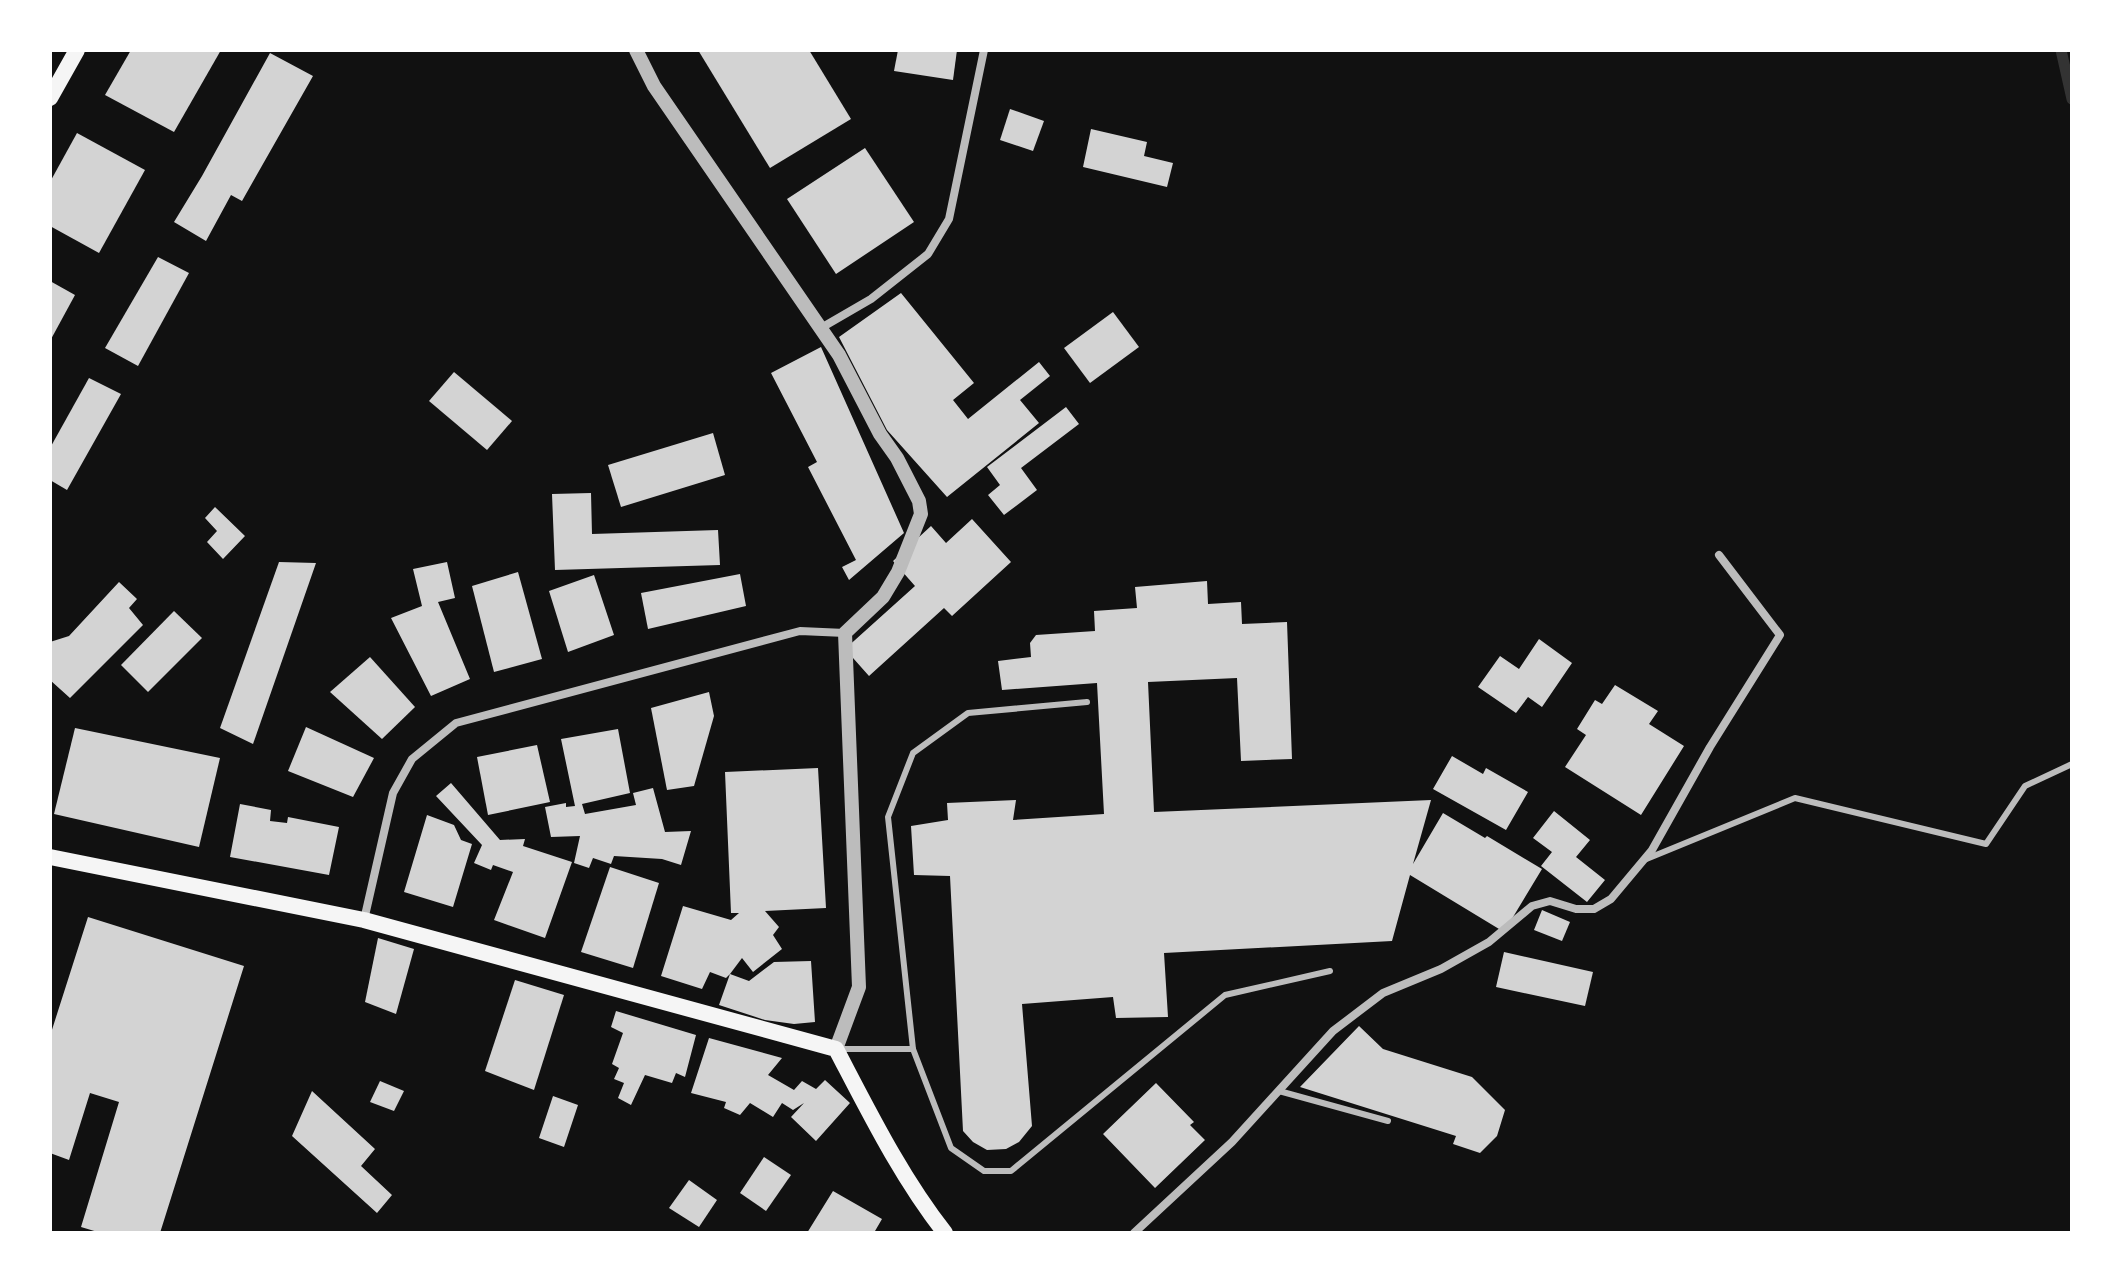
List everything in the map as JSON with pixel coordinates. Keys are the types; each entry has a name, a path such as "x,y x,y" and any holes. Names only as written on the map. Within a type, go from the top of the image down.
{"main road":[{"path":"50,98 77,50"},
{"path":"50,857 364,920 836,1049 891,1152 944,1233"}],"street":[{"path":"364,920 393,793 412,759 456,723 800,631 845,633 883,597 898,572 921,514 919,501 897,458 880,434 839,355 654,86 636,50"},
{"path":"821,328 871,299 928,254 949,219 984,50"},
{"path":"1134,1233 1232,1142 1333,1031 1383,993 1441,969 1489,942 1532,906 1550,901 1576,909 1594,909 1611,899 1652,850 1710,747 1780,635 1719,555"},
{"path":"836,1049 859,987 845,633"}],"lane":[{"path":"1087,702 968,713 913,753 888,817 913,1049 951,1148 984,1171 1011,1171 1225,995 1330,971"},
{"path":"1643,860 1795,798 1986,844 2025,786 2072,764"},
{"path":"836,1049 913,1049"},
{"path":"1279,1091 1388,1121"}],"building":[{"path":"131,50 221,50 174,132 105,95"},
{"path":"698,50 809,50 851,119 770,168"},
{"path":"898,50 957,50 953,80 894,71"},
{"path":"270,53 313,76 242,201 231,195 206,241 174,222"},
{"path":"1010,109 1044,121 1033,151 1000,140"},
{"path":"1091,129 1147,142 1144,156 1173,163 1167,187 1083,167"},
{"path":"77,133 145,170 99,253 50,226 50,182"},
{"path":"865,148 914,222 836,274 787,199"},
{"path":"158,257 189,273 138,366 105,348"},
{"path":"50,281 75,295 50,341"},
{"path":"901,293 974,383 953,400 968,419 1039,362 1050,376 1020,400 1039,423 947,497 887,430 839,337"},
{"path":"1113,312 1139,347 1090,383 1064,348"},
{"path":"821,347 904,533 849,580 842,567 856,560 808,467 817,462 771,373"},
{"path":"454,372 512,421 487,450 429,401"},
{"path":"89,378 121,394 67,490 50,480 50,448"},
{"path":"1066,407 1079,424 1021,468 1037,490 1004,515 988,495 1000,485 987,467"},
{"path":"713,433 725,475 621,507 608,465"},
{"path":"591,493 592,534 718,530 720,565 555,570 552,494"},
{"path":"215,507 245,536 223,559 207,542 217,531 205,518"},
{"path":"972,519 1011,562 952,616 944,608 869,676 845,649 915,586 893,561 931,526 946,543"},
{"path":"279,562 316,563 253,744 220,728"},
{"path":"447,562 455,598 438,602 470,679 431,696 391,618 422,606 413,569"},
{"path":"518,572 542,659 494,672 472,586"},
{"path":"740,574 746,606 648,629 641,593"},
{"path":"594,575 614,635 568,652 549,591"},
{"path":"1207,581 1208,604 1241,602 1242,624 1287,622 1292,759 1241,761 1237,678 1148,682 1154,812 1431,800 1413,864 1443,813 1542,869 1504,932 1410,875 1392,941 1164,953 1168,1017 1116,1018 1113,997 1022,1004 1032,1126 1019,1142 1006,1149 987,1150 973,1142 963,1131 950,876 914,875 911,826 948,820 947,803 1016,800 1013,820 1104,814 1097,683 1002,690 998,661 1031,657 1030,643 1036,635 1095,631 1094,611 1137,608 1135,587"},
{"path":"119,582 137,599 129,608 143,625 70,698 50,680 50,642 69,636"},
{"path":"174,611 202,638 148,692 121,665"},
{"path":"1539,639 1572,663 1542,707 1528,697 1516,713 1478,687 1500,656 1519,669"},
{"path":"370,657 415,707 382,739 330,692"},
{"path":"1615,685 1658,711 1649,724 1684,746 1641,815 1565,767 1586,735 1577,729 1595,700 1602,704"},
{"path":"709,692 714,716 694,786 667,790 651,708"},
{"path":"306,727 374,758 353,797 288,771"},
{"path":"75,728 220,758 199,847 54,814"},
{"path":"618,729 630,793 582,804 585,814 636,805 633,793 653,788 665,832 691,831 681,865 662,859 614,856 611,864 593,858 589,868 574,863 580,836 551,837 545,807 566,803 566,807 575,806 561,739"},
{"path":"537,745 550,802 488,815 477,757"},
{"path":"1452,756 1483,774 1486,768 1528,792 1506,830 1433,789"},
{"path":"818,768 826,908 765,911 779,927 773,935 782,949 753,972 742,958 726,978 710,972 702,989 661,976 683,906 731,920 739,913 731,913 725,772"},
{"path":"451,783 500,840 525,839 523,846 572,862 545,938 494,920 513,872 493,865 491,870 474,863 482,845 436,796"},
{"path":"240,804 271,810 270,821 287,823 288,817 339,827 329,875 230,857"},
{"path":"1554,811 1590,840 1576,857 1605,880 1587,902 1541,866 1552,852 1533,838"},
{"path":"427,815 454,825 461,840 472,844 453,907 404,892"},
{"path":"610,867 659,883 633,968 581,952"},
{"path":"1542,910 1570,922 1562,941 1534,930"},
{"path":"88,917 244,966 160,1233 101,1233 81,1227 119,1102 90,1093 69,1160 50,1153 50,1036"},
{"path":"378,938 414,949 396,1014 365,1002"},
{"path":"1504,952 1593,972 1585,1006 1496,987"},
{"path":"811,961 815,1022 794,1024 765,1020 719,1005 730,974 749,981 774,962"},
{"path":"515,980 564,995 534,1090 485,1071"},
{"path":"616,1011 696,1035 685,1077 676,1073 672,1083 645,1075 631,1105 618,1098 624,1083 614,1079 619,1068 612,1064 623,1033 611,1027"},
{"path":"1359,1026 1383,1049 1472,1077 1505,1110 1497,1136 1480,1153 1453,1144 1456,1136 1300,1087"},
{"path":"709,1038 782,1058 768,1075 794,1090 802,1081 816,1089 825,1080 850,1103 816,1141 791,1117 804,1103 793,1110 782,1103 773,1117 750,1103 740,1115 724,1108 726,1102 691,1093"},
{"path":"380,1081 404,1091 394,1111 370,1102"},
{"path":"1156,1083 1194,1122 1190,1125 1205,1140 1155,1188 1103,1134"},
{"path":"312,1091 375,1149 361,1166 392,1195 377,1213 292,1136"},
{"path":"553,1096 578,1105 564,1147 539,1138"},
{"path":"764,1157 791,1175 766,1211 740,1193"},
{"path":"689,1180 717,1200 699,1227 669,1208"},
{"path":"833,1191 882,1219 875,1231 879,1233 807,1233"}],"waterway":[{"path":"2061,50 2072,99"}]}
